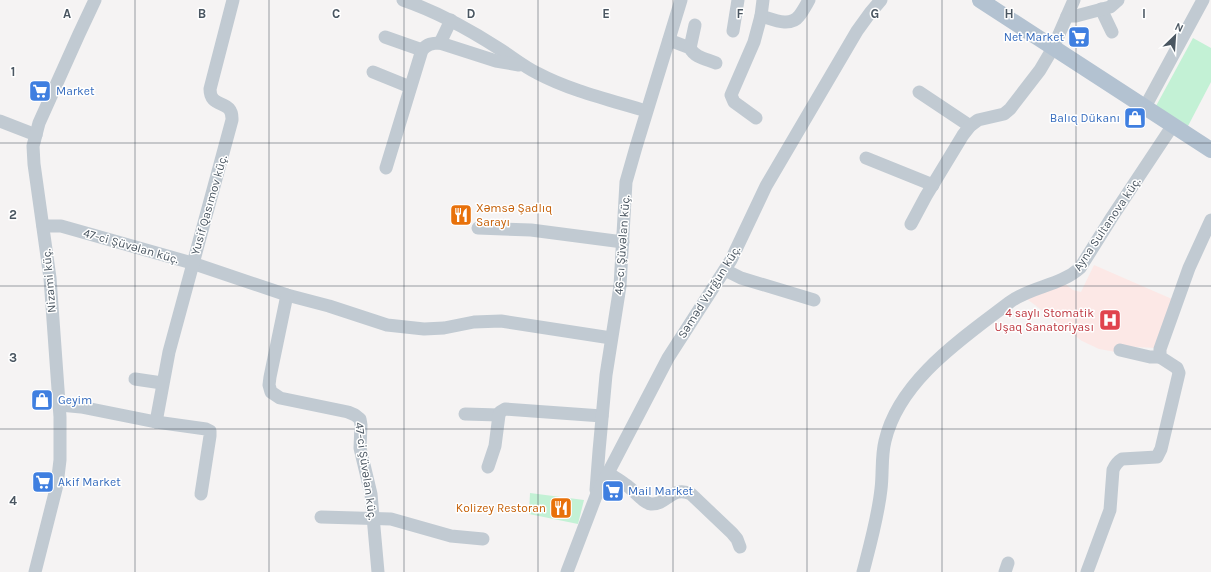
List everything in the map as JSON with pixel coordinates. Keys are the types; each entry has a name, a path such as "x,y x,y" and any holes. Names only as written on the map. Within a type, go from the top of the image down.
{"main road":[{"path":"980,0 1211,150"}],"street":[{"name":"Nizami küç.","path":"35,572 57,485 60,460 60,405 50,278 33,146 44,111 96,0"},
{"name":"Yusif Qasımov küç.","path":"156,422 162,383 169,352 232,120 230,109 212,99 210,89 233,0"},
{"path":"403,0 424,7 451,20 524,66 556,82 646,111"},
{"name":"46-cı Şüvəlan küç.","path":"596,496 606,375 619,298 626,182 646,111 681,0"},
{"path":"733,31 738,0"},
{"path":"756,118 734,102 731,95 754,42 761,16 763,0"},
{"path":"761,16 786,23 791,22 799,16 809,0"},
{"name":"Səməd Vurğun küç.","path":"567,572 596,496 668,358 725,270 766,186 858,30 881,0"},
{"path":"911,224 932,186 970,126 978,120 998,117 1007,112 1040,70 1053,48 1074,0"},
{"path":"1067,16 1076,16 1110,7 1118,0"},
{"path":"1145,107 1203,0"},
{"path":"1101,9 1112,32"},
{"path":"440,43 451,20"},
{"path":"695,25 690,48 692,53 696,56 716,63"},
{"path":"385,36 422,50"},
{"path":"669,40 690,48"},
{"path":"386,168 410,86 422,50 426,46 431,43 440,43 496,60 524,66"},
{"path":"374,72 410,86"},
{"path":"919,92 970,126"},
{"path":"0,121 36,135"},
{"name":"Ayna Sultanova küç.","path":"863,572 881,490 882,458 885,440 896,410 901,401 948,351 1012,301 1027,292 1067,277 1080,268 1173,125"},
{"path":"866,158 932,186"},
{"path":"1160,357 1160,349 1178,294 1188,268 1211,220"},
{"name":"47-ci Şüvəlan küç.","path":"43,226 61,226 192,263 287,295 341,310 376,322 403,327 444,328 474,322 501,320 612,338"},
{"path":"478,228 531,230 623,242"},
{"path":"725,270 741,278 814,300"},
{"name":"47-ci Şüvəlan küç.","path":"287,295 270,376 269,385 271,392 280,398 348,412 360,419 360,448 369,484 378,559 378,572"},
{"path":"1087,572 1110,510 1113,470 1118,462 1122,460 1157,457 1161,449 1179,373 1177,368 1160,357 1150,357 1120,350"},
{"path":"135,379 162,383"},
{"path":"60,405 81,407 156,422 206,429 210,431 200,494"},
{"path":"488,467 495,446 499,415 500,412 505,409 602,416"},
{"path":"465,414 499,415"},
{"path":"599,450 616,456"},
{"path":"608,473 627,485 649,504 654,504 679,491 685,491 691,494 732,533 737,539 740,547"},
{"path":"321,517 391,519 451,536 483,539"}],"shaded area":[{"name":"4 saylı Stomatik Uşaq Sanatoriyası","path":"1094,265 1172,299 1156,348 1117,346 1116,352 1099,349 1082,341 1027,299 1065,284 1073,290 1081,292"}],"green space":[{"path":"1193,38 1211,48 1211,82 1188,126 1156,106"},
{"path":"530,493 584,500 578,524 529,514"}],"place":[{"name":"Net Market","path":"1079,37"},
{"name":"Market","path":"40,91"},
{"name":"Balıq Dükanı","path":"1135,118"},
{"name":"Xəmsə Şadlıq Sarayı","path":"461,215"},
{"name":"4 saylı Stomatik Uşaq Sanatoriyası","path":"1110,320"},
{"name":"Geyim","path":"42,400"},
{"name":"Akif Market","path":"43,482"},
{"name":"Mail Market","path":"613,491"},
{"name":"Kolizey Restoran","path":"561,508"}]}
